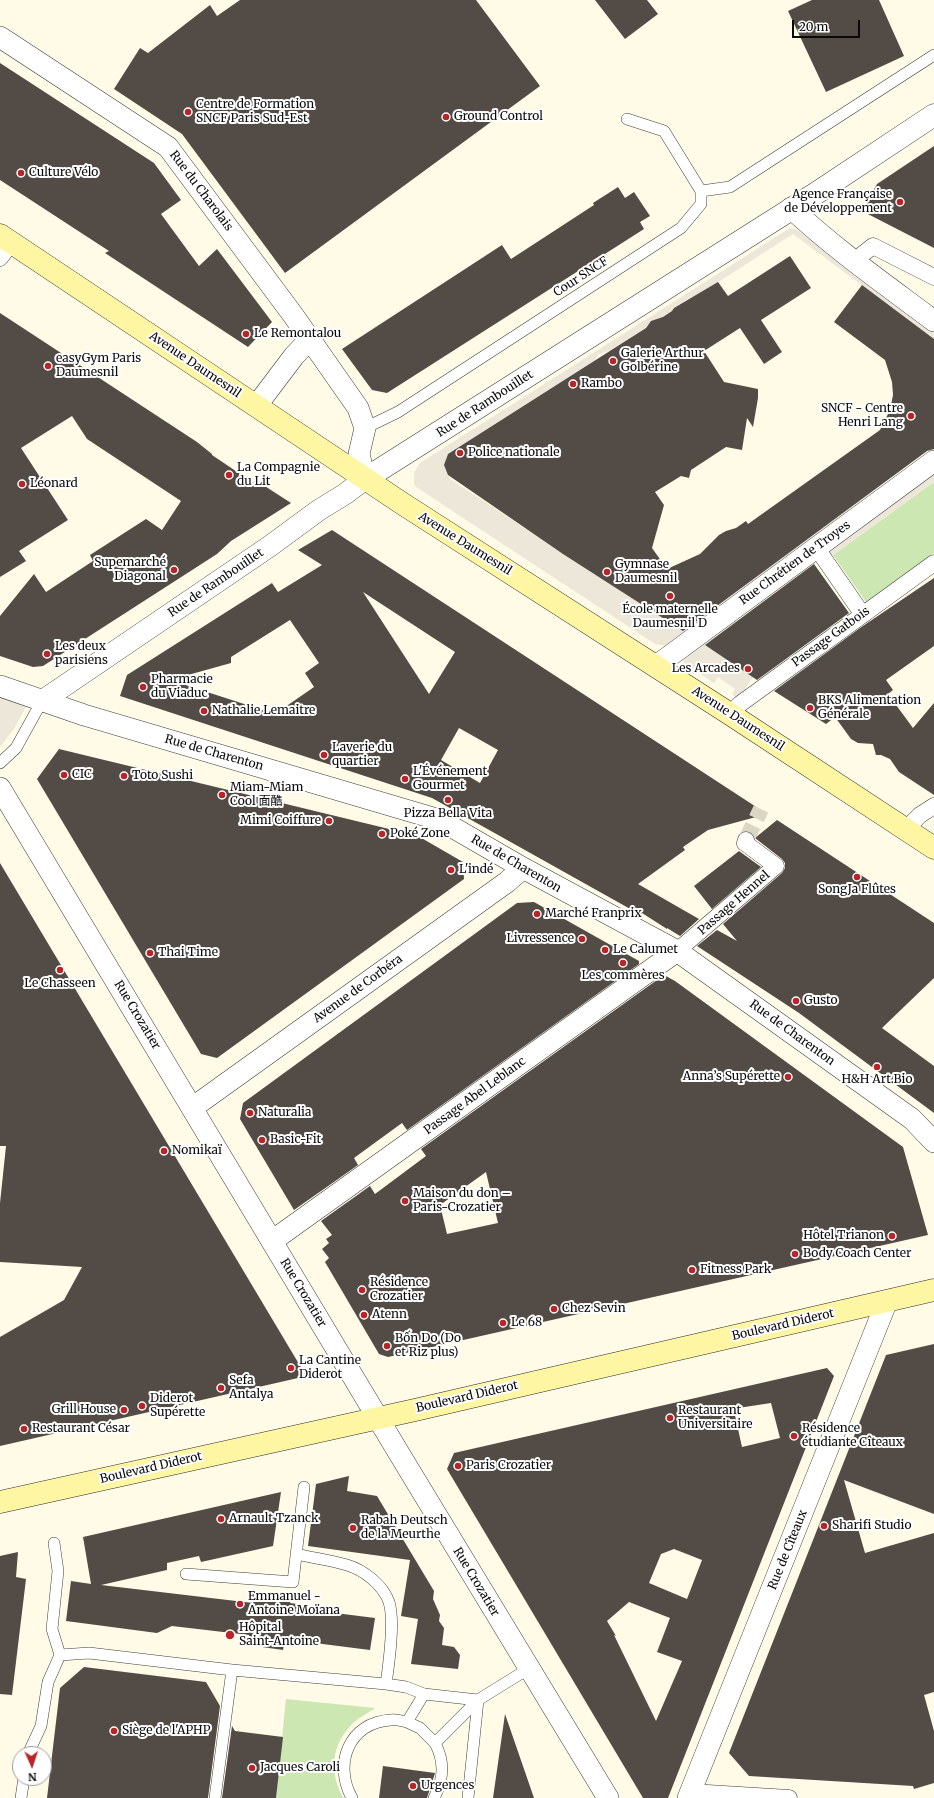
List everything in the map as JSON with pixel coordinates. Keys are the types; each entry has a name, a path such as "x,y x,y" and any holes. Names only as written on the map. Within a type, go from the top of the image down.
{"main road":[{"name":"Avenue Daumesnil","path":"4,245 256,406 365,479 656,666 934,848"},
{"name":"Boulevard Diderot","path":"0,1502 934,1290"}],"street":[{"name":"Rue du Charolais","path":"0,37 168,147 310,339 358,408 365,428"},
{"name":"Rue de Rambouillet","path":"42,701 270,546 365,479 791,208 934,115"},
{"path":"791,208 809,225 854,261 934,321"},
{"path":"854,261 873,246 934,277"},
{"path":"256,406 294,356 310,339"},
{"path":"365,428 359,454 365,479"},
{"name":"Rue Chrétien de Troyes","path":"656,666 934,461"},
{"path":"816,547 863,615"},
{"name":"Passage Gatbois","path":"730,714 746,700 934,563"},
{"name":"Rue de Charenton","path":"0,686 84,715 440,820 522,868 677,951 912,1119 934,1142"},
{"name":"Rue Crozatier","path":"0,788 528,1669 608,1798"},
{"path":"905,830 920,815 934,806"},
{"name":"Passage Hennel","path":"677,951 776,866 744,843 746,840"},
{"name":"Avenue de Corbéra","path":"192,1108 507,882 522,868"},
{"name":"Passage Abel Leblanc","path":"272,1241 677,951"},
{"name":"Rue de Cîteaux","path":"690,1795 887,1301"},
{"path":"690,1795 789,1798"}],"lane":[{"path":"627,119 664,131 701,190 730,187 934,55"},
{"name":"Cour SNCF","path":"365,428 398,412 680,228 701,204 701,190"},
{"path":"0,763 16,748 42,701"},
{"path":"186,1574 293,1582 304,1487"},
{"path":"32,1746 41,1726 48,1682 60,1655 52,1629 58,1571 54,1543"},
{"path":"296,1554 347,1565 369,1577 380,1587 388,1601 391,1612 389,1665 386,1684"},
{"path":"60,1655 89,1653 232,1670 386,1684 406,1687 424,1694 478,1700"},
{"path":"435,1743 478,1700 528,1669"},
{"path":"215,1798 232,1670"},
{"path":"407,1722 424,1694"},
{"path":"468,1798 478,1700"},
{"path":"352,1798 343,1777 343,1764 351,1741 366,1727 379,1722 392,1720 407,1722 420,1728 435,1743 442,1763 442,1776 439,1789 434,1798"},
{"path":"22,1798 23,1786"}],"green space":[{"path":"934,482 934,553 866,602 833,555"},
{"path":"286,1699 375,1708 352,1724 345,1732 336,1750 334,1769 343,1798 276,1798"}],"shaded area":[{"path":"790,228 796,229 934,333 934,339 793,234 692,299 688,299 662,318 651,321 645,328 611,350 599,354 594,361 448,454 446,458 445,468 450,479 679,629 934,449 934,457 667,646 655,644 416,487 414,484 414,473 420,463"},
{"path":"934,472 934,482 833,555 813,563 736,619 737,621 705,645 753,677 738,699 732,694 735,689 718,677 714,683 685,664 682,659"},
{"path":"0,697 26,707 14,729 0,747"}],"building":[{"path":"240,0 476,0 540,86 285,273 182,134 114,89 140,48 148,53 210,5 217,16"},
{"path":"595,0 647,0 658,14 625,39"},
{"path":"812,0 879,0 904,56 826,92 788,11"},
{"path":"0,63 154,163 181,200 161,214 199,266 217,249 272,322 248,347 105,253 109,251 0,180"},
{"name":"Agence Française de Développement","path":"934,146 934,248 862,211 877,184"},
{"path":"618,187 625,198 634,192 650,216 640,222 644,229 387,393 372,390 342,349 502,245 511,259 594,205 593,203"},
{"path":"790,256 811,288 761,320 782,352 764,364 740,328 704,351 724,382 758,389 758,398 753,427 747,418 742,450 726,447 691,470 689,478 681,476 655,492 664,505 652,548 667,569 700,554 719,535 726,531 736,528 746,521 748,524 880,430 890,410 893,395 892,382 885,360 834,322 862,285 934,339 934,449 927,451 683,631 563,554 448,475 444,465 448,454 646,328 651,321 663,317 674,308 718,282 728,296"},
{"path":"0,313 197,442 212,455 255,484 257,481 291,503 231,541 217,554 43,666 33,667 0,656 0,616 34,574 46,592 93,561 90,555 146,519 162,530 181,501 87,439 72,416 21,448 68,520 19,551 26,561 0,577"},
{"path":"332,530 767,814 708,830 683,847 685,850 638,884 699,919 680,936 642,913 641,915 432,798 120,696 127,675 272,583 278,592 322,565 298,550","holes":["363,592 455,652 429,694","290,620 319,663 305,673 314,687 275,714 170,680 231,663 231,657","459,728 498,750 480,783 441,760"]},
{"path":"814,564 849,613 757,680 705,645"},
{"path":"934,578 934,646 886,680 893,690 888,694 913,728 934,703 934,795 899,772 890,759 881,755 876,755 873,744 858,743 851,739 835,717 826,724 774,691 860,628"},
{"path":"59,749 418,836 463,862 464,879 217,1058 201,1054 37,779"},
{"path":"777,820 934,923 934,978 882,1028 934,1066 934,1113 799,1013 697,946 717,930 737,941 723,924 782,873 785,868 785,863 782,859 755,838"},
{"path":"739,851 761,867 712,909 694,886"},
{"path":"0,863 302,1369 298,1378 0,1446 0,1337 64,1300 82,1267 0,1262 0,1203 6,1146 0,1146"},
{"path":"534,902 639,961 639,964 407,1130 402,1123 354,1158 358,1165 294,1210 240,1119 243,1103 517,903"},
{"path":"664,975 675,981 903,1147 928,1235 388,1357 379,1354 325,1262 329,1258 322,1249 329,1243 326,1239 332,1235 321,1221 370,1186 375,1194 426,1156 421,1149","holes":["486,1172 498,1223 447,1234 440,1205"]},
{"path":"934,1344 934,1514 844,1480 865,1553 934,1533 934,1692 924,1695 934,1731 934,1783 914,1789 913,1786 749,1776 729,1753 886,1355"},
{"path":"827,1368 834,1376 668,1798 643,1798 447,1469 454,1453","holes":["771,1403 780,1438 742,1447 734,1411 738,1410 738,1408","674,1549 702,1560 687,1599 649,1583 661,1554","629,1602 670,1618 657,1652 682,1661 656,1721 614,1635 616,1636 607,1621"]},
{"name":"Rabah Deutsch de la Meurthe","path":"349,1476 347,1491 377,1496 434,1591 433,1599 440,1615 439,1621 444,1628 442,1645 454,1647 460,1655 458,1669 411,1664 418,1619 401,1616 410,1560 308,1546 316,1484"},
{"path":"281,1492 273,1546 201,1562 199,1556 167,1563 167,1570 101,1585 253,1603 255,1595 291,1600 290,1603 304,1605 303,1609 375,1618 370,1650 299,1641 299,1646 284,1645 283,1650 262,1647 263,1642 249,1640 249,1635 172,1626 157,1633 66,1621 71,1581 91,1584 83,1537"},
{"path":"18,1552 16,1577 26,1579 12,1695 0,1694 0,1556"},
{"name":"Siège de l'APHP","path":"84,1667 206,1682 220,1706 208,1798 47,1798 48,1786 52,1786 52,1756 60,1688"},
{"path":"505,1714 534,1798 493,1798"},
{"name":"Jacques Caroli","path":"232,1726 235,1731 283,1737 276,1798 222,1798"},
{"name":"Urgences","path":"383,1766 435,1773 427,1798 379,1798"}],"tunnel":[{"path":"746,840 761,809"}],"place":[{"name":"Centre de Formation SNCF Paris Sud-Est","path":"188,112"},
{"name":"Ground Control","path":"446,117"},
{"name":"Culture Vélo","path":"21,173"},
{"name":"Agence Française de Développement","path":"900,202"},
{"name":"Le Remontalou","path":"246,334"},
{"name":"Galerie Arthur Golbérine","path":"613,361"},
{"name":"easyGym Paris Daumesnil","path":"48,366"},
{"name":"Rambo","path":"573,384"},
{"name":"SNCF - Centre Henri Lang","path":"911,416"},
{"name":"Police nationale","path":"460,453"},
{"name":"La Compagnie du Lit","path":"229,475"},
{"name":"Léonard","path":"22,484"},
{"name":"Supemarché Diagonal","path":"174,570"},
{"name":"Gymnase Daumesnil","path":"607,572"},
{"name":"École maternelle Daumesnil D","path":"670,596"},
{"name":"Les deux parisiens","path":"47,654"},
{"name":"Les Arcades","path":"748,669"},
{"name":"Pharmacie du Viaduc","path":"143,687"},
{"name":"BKS Alimentation Générale","path":"810,708"},
{"name":"Nathalie Lemaitre","path":"204,711"},
{"name":"Laverie du quartier","path":"324,755"},
{"name":"CIC","path":"64,775"},
{"name":"Toto Sushi","path":"124,776"},
{"name":"L'Événement Gourmet","path":"405,779"},
{"name":"Miam-Miam Cool 面酷","path":"222,795"},
{"name":"Pizza Bella Vita","path":"448,800"},
{"name":"Mimi Coiffure","path":"329,821"},
{"name":"Poké Zone","path":"382,834"},
{"name":"L'indé","path":"451,870"},
{"name":"SongJa Flûtes","path":"857,877"},
{"name":"Marché Franprix","path":"537,914"},
{"name":"Livressence","path":"582,939"},
{"name":"Le Calumet","path":"605,950"},
{"name":"Thai Time","path":"150,953"},
{"name":"Les commères","path":"623,963"},
{"name":"Le Chasseen","path":"60,970"},
{"name":"Gusto","path":"796,1001"},
{"name":"H&H Art.Bio","path":"877,1067"},
{"name":"Anna’s Supérette","path":"788,1077"},
{"name":"Naturalia","path":"250,1113"},
{"name":"Basic-Fit","path":"262,1140"},
{"name":"Nomikaï","path":"164,1151"},
{"name":"Maison du don – Paris-Crozatier","path":"405,1201"},
{"name":"Hôtel Trianon","path":"892,1236"},
{"name":"Body Coach Center","path":"795,1254"},
{"name":"Fitness Park","path":"692,1270"},
{"name":"Résidence Crozatier","path":"362,1290"},
{"name":"Chez Sevin","path":"554,1309"},
{"name":"Atenn","path":"364,1315"},
{"name":"Le 68","path":"503,1323"},
{"name":"Bốn Do (Do et Riz plus)","path":"387,1346"},
{"name":"La Cantine Diderot","path":"291,1368"},
{"name":"Sefa Antalya","path":"221,1388"},
{"name":"Diderot Supérette","path":"142,1406"},
{"name":"Grill House","path":"124,1410"},
{"name":"Restaurant Universitaire","path":"670,1418"},
{"name":"Restaurant César","path":"24,1429"},
{"name":"Résidence étudiante Cîteaux","path":"794,1436"},
{"name":"Paris Crozatier","path":"458,1466"},
{"name":"Arnault Tzanck","path":"221,1519"},
{"name":"Sharifi Studio","path":"824,1526"},
{"name":"Rabah Deutsch de la Meurthe","path":"353,1528"},
{"name":"Emmanuel - Antoine Moïana","path":"240,1604"},
{"name":"Hôpital Saint-Antoine","path":"230,1635"},
{"name":"Siège de l'APHP","path":"114,1731"},
{"name":"Jacques Caroli","path":"252,1768"},
{"name":"Urgences","path":"413,1786"}]}
